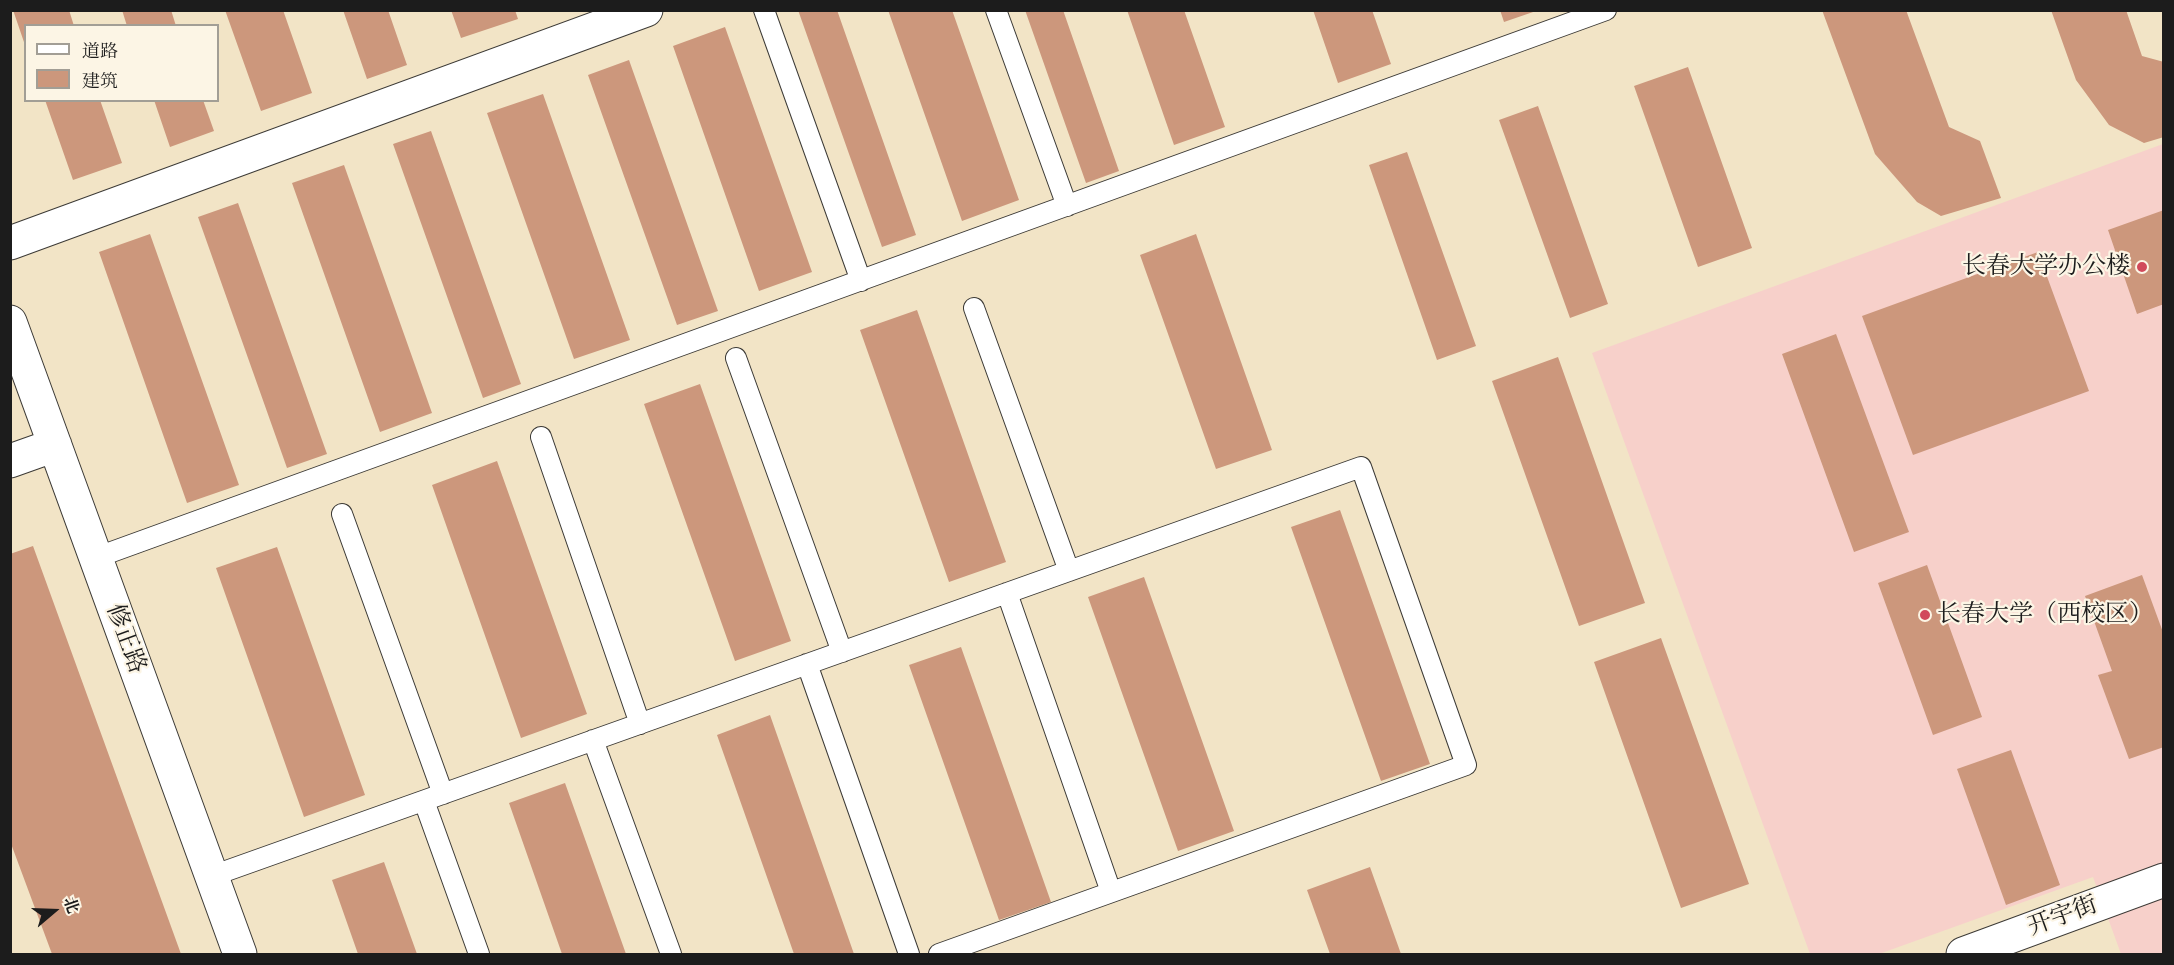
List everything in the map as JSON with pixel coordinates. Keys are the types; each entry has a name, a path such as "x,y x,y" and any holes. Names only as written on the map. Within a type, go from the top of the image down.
{"street":[{"path":"10,243 646,10"},
{"name":"修正路","path":"10,322 240,954"},
{"path":"10,461 55,445"},
{"name":"开宇街","path":"1964,954 2163,880"}],"lane":[{"path":"764,10 861,281"},
{"path":"996,10 1067,206"},
{"path":"95,558 1606,10"},
{"path":"974,308 1069,571"},
{"path":"736,358 842,651"},
{"path":"541,438 640,724"},
{"path":"212,876 1361,466 1466,765 939,954"},
{"path":"342,514 443,794"},
{"path":"1007,593 1111,892"},
{"path":"807,664 909,954"},
{"path":"593,740 671,954"},
{"path":"423,801 479,954"}],"shaded area":[{"name":"长春大学（西校区）","path":"2163,144 2163,954 2121,954 2093,877 1879,954 1810,954 1592,353"}],"building":[{"path":"13,10 69,10 73,24 24,24 24,42"},
{"path":"122,10 171,10 175,24 126,24"},
{"path":"225,10 283,10 312,93 261,111"},
{"path":"343,10 388,10 407,65 367,79"},
{"path":"451,10 515,10 518,19 461,38"},
{"path":"798,10 837,10 916,235 882,247"},
{"path":"888,10 952,10 1019,200 962,221"},
{"path":"1025,10 1063,10 1119,171 1086,183"},
{"path":"1127,10 1184,10 1225,127 1174,145"},
{"path":"1313,10 1372,10 1391,64 1338,83"},
{"path":"1500,10 1536,10 1536,11 1504,22"},
{"path":"1822,10 1906,10 1949,127 1980,141 2001,198 1941,216 1917,202 1875,154"},
{"path":"2051,10 2126,10 2142,56 2164,62 2164,137 2144,143 2109,125 2076,80"},
{"path":"725,27 812,272 759,291 673,46"},
{"path":"629,60 718,311 677,325 588,75"},
{"path":"1688,67 1752,248 1698,267 1634,86"},
{"path":"543,94 630,340 574,359 487,113"},
{"path":"46,102 101,102 122,163 73,180"},
{"path":"155,102 204,102 214,131 170,147"},
{"path":"1538,106 1608,304 1570,318 1499,120"},
{"path":"431,131 521,384 483,398 393,144"},
{"path":"1407,152 1476,346 1437,360 1369,165"},
{"path":"344,165 432,413 380,432 292,183"},
{"path":"238,203 327,454 287,468 198,217"},
{"name":"长春大学办公楼","path":"2164,210 2164,304 2137,314 2108,230"},
{"path":"150,234 239,485 187,503 99,252"},
{"path":"1196,234 1272,450 1216,469 1140,255"},
{"path":"2038,252 2089,391 1913,455 1862,316"},
{"path":"917,310 1006,562 949,582 860,330"},
{"path":"1836,334 1909,532 1854,552 1782,354"},
{"path":"1558,357 1645,603 1579,626 1492,381"},
{"path":"700,384 791,641 735,661 644,404"},
{"path":"497,461 587,714 521,738 432,485"},
{"path":"1340,510 1430,764 1381,781 1291,527"},
{"path":"33,546 181,954 52,954 10,841 10,554"},
{"path":"277,547 365,795 304,817 216,568"},
{"path":"1927,565 1982,717 1933,735 1878,583"},
{"path":"2142,575 2164,635 2164,747 2129,759 2098,675 2112,671 2085,596"},
{"path":"1144,577 1234,831 1178,851 1088,597"},
{"path":"1661,638 1749,884 1681,908 1594,662"},
{"path":"961,647 1051,902 999,920 909,665"},
{"path":"770,715 854,954 794,954 717,735"},
{"path":"2011,750 2060,885 2006,905 1957,769"},
{"path":"565,783 626,954 562,954 509,803"},
{"path":"384,862 417,954 358,954 332,880"},
{"path":"1370,867 1401,954 1330,954 1307,890"}],"place":[{"name":"长春大学办公楼","path":"2142,267"},
{"name":"长春大学（西校区）","path":"1925,615"}]}
